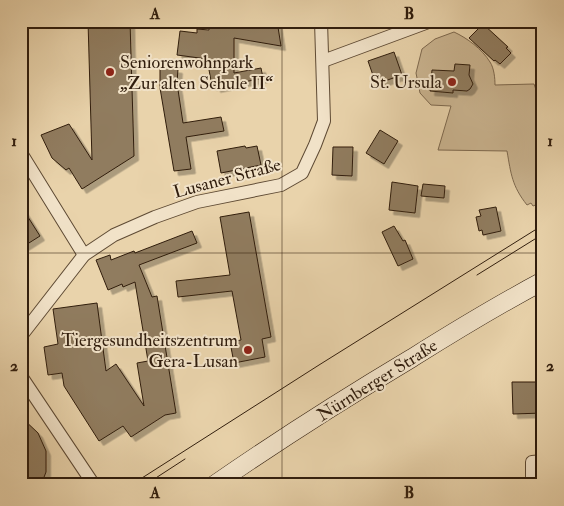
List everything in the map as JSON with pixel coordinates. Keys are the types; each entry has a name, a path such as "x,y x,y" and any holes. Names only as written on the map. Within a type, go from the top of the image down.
{"main road":[{"name":"Nürnberger Straße","path":"214,485 265,450 390,371 504,301 543,281"}],"street":[{"name":"Lusaner Straße","path":"21,336 84,255 114,236 155,217 197,202 281,185 302,173 316,145 324,121 321,21"},
{"path":"323,61 431,21"},
{"path":"21,153 84,255"},
{"path":"21,376 94,485"},
{"path":"532,485 532,462 543,461"}],"shaded area":[{"path":"454,32 474,44 487,57 492,67 495,85 534,84 543,110 543,202 533,206 531,203 527,205 522,198 513,180 507,151 438,150 451,106 431,105 420,93 416,73 422,49 435,39"}],"building":[{"name":"Seniorenwohnpark „Zur alten Schule II“","path":"88,21 130,21 134,156 82,189 69,168 66,170 52,158 41,135 69,124 92,160"},
{"path":"209,21 277,21 281,46 234,38 234,73 261,68 263,78 216,88 216,85 212,86 207,59 177,55 180,31 197,33 197,29 209,30"},
{"path":"483,24 508,47 506,48 511,53 500,64 494,61 469,38"},
{"path":"394,52 402,75 376,84 368,61"},
{"name":"St. Ursula","path":"455,64 470,65 469,75 473,84 470,89 467,91 453,90 453,93 430,91 432,70 454,71"},
{"path":"160,67 178,69 177,83 183,123 221,117 224,131 186,137 191,169 174,171 160,88"},
{"path":"380,130 398,141 384,164 366,153"},
{"path":"245,146 246,148 257,146 261,165 221,173 217,151"},
{"path":"333,147 353,147 352,176 332,175"},
{"path":"392,182 418,186 415,213 389,210"},
{"path":"423,184 445,186 444,198 421,196"},
{"path":"21,206 40,236 21,248"},
{"path":"496,207 501,231 483,235 482,230 479,231 476,217 481,216 479,210"},
{"path":"249,212 271,337 262,339 265,357 234,363 230,342 241,340 232,291 178,297 176,281 230,275 220,217"},
{"path":"394,226 403,241 405,240 413,259 398,266 382,232"},
{"path":"192,231 197,243 139,265 152,297 157,296 176,413 165,415 131,437 123,426 99,441 64,386 62,373 48,375 44,347 58,344 53,309 97,303 106,371 116,364 144,406 137,363 148,361 135,282 123,287 122,284 108,290 96,260 110,255 111,260 134,251 135,253"},
{"path":"512,382 543,382 543,413 513,414"},
{"path":"21,417 38,433 46,451 46,472 41,485 21,485"}],"tram line":[{"path":"131,485 543,225"},
{"path":"477,275 543,234"},
{"path":"145,485 185,459"}],"place":[{"name":"Seniorenwohnpark „Zur alten Schule II“","path":"110,72"},
{"name":"St. Ursula","path":"452,82"},
{"name":"Tiergesundheitszentrum Gera-Lusan","path":"248,350"}]}
